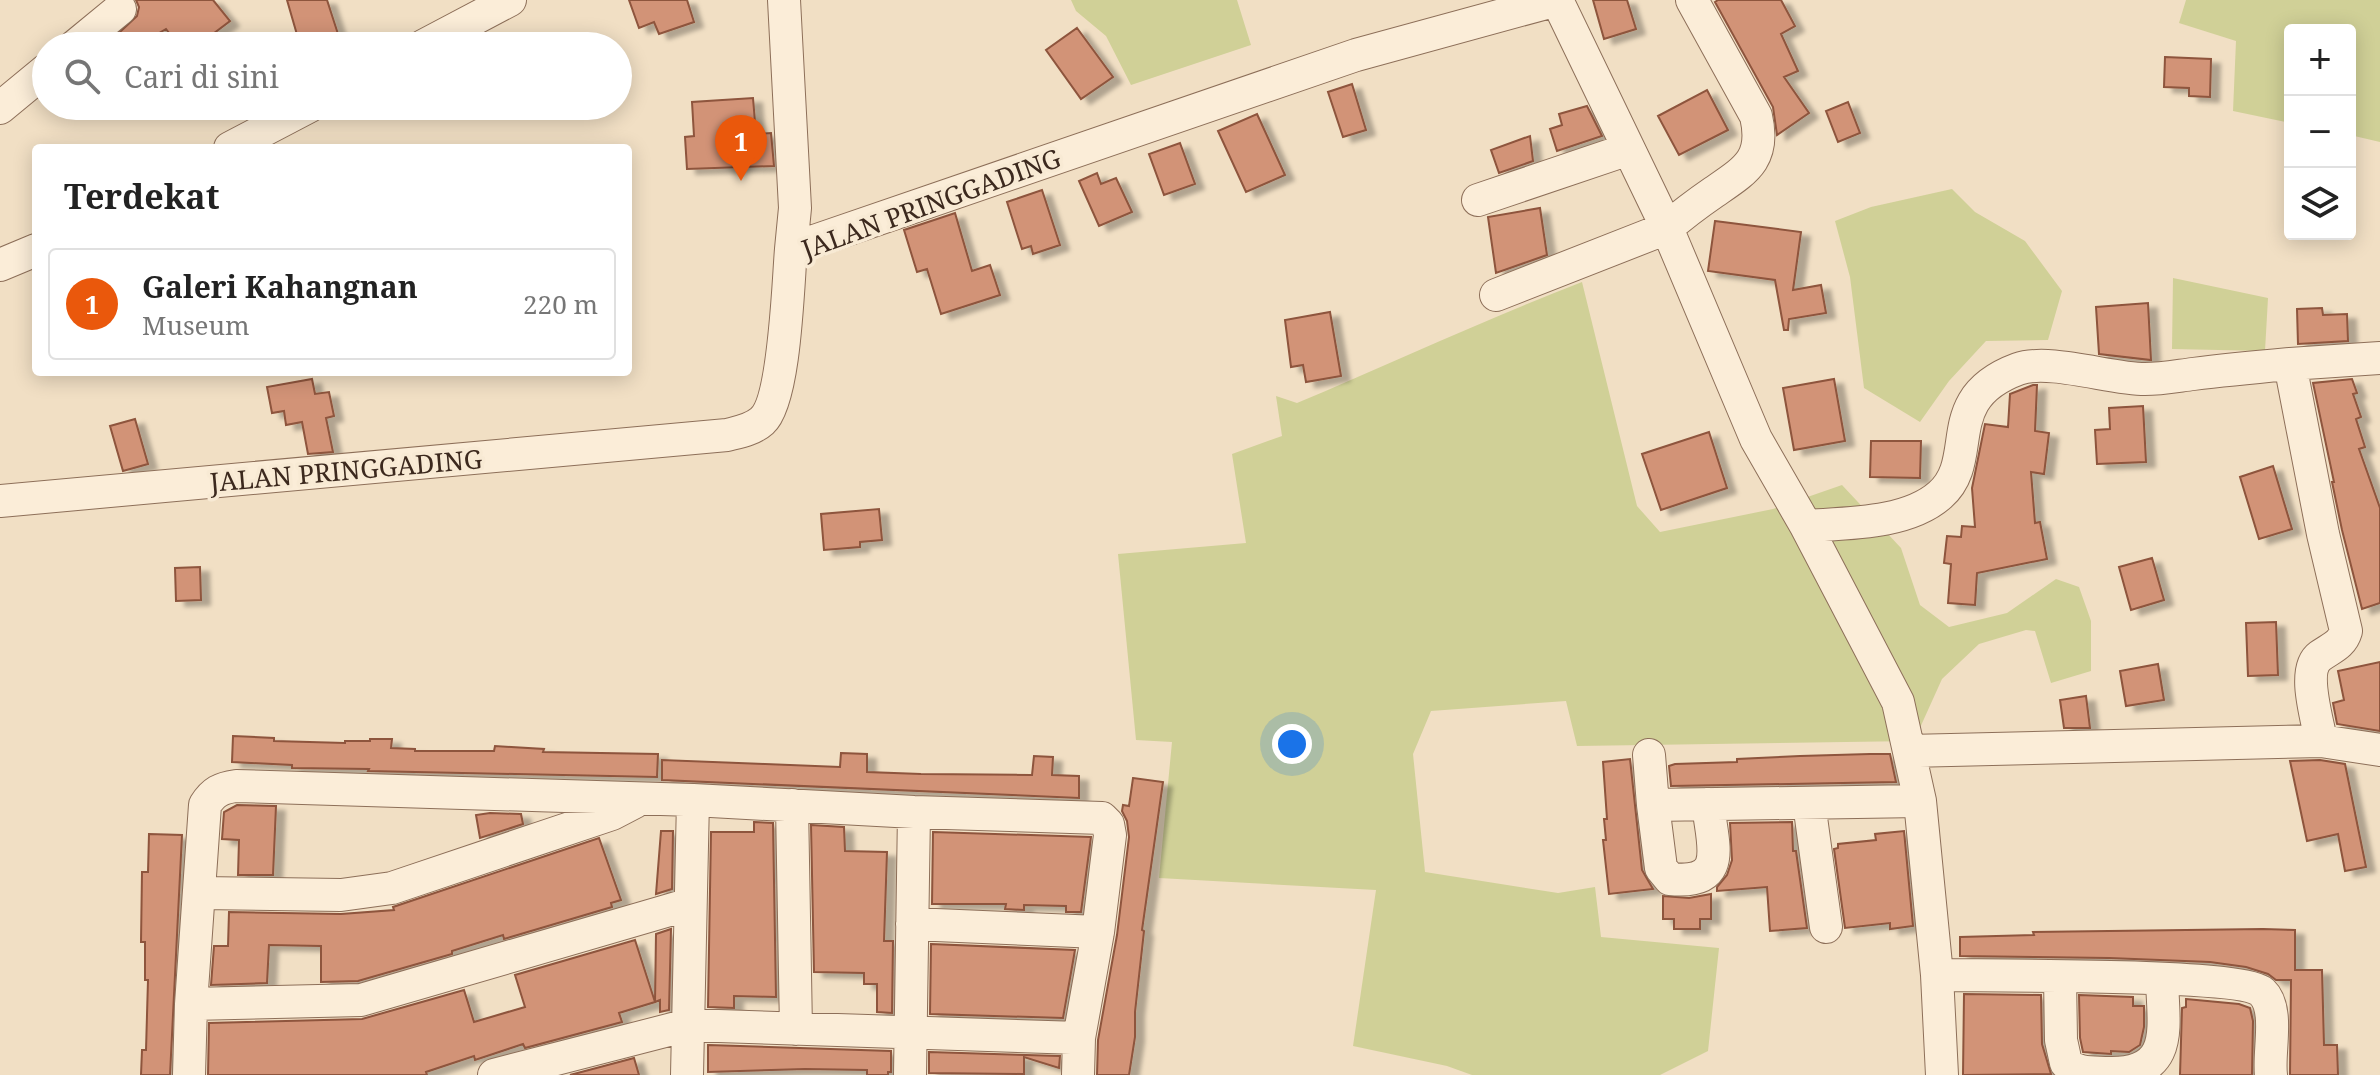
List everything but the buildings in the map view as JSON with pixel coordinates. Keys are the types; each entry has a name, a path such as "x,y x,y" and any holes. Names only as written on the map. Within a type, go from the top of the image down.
{"street":[{"path":"449,32 510,0"},
{"path":"784,0 795,208 791,249"},
{"path":"1557,0 1667,228 1756,439 1806,526 1898,702 1920,801 1937,975 1942,1075"},
{"name":"JALAN PRINGGADING","path":"0,501 711,437 751,429 769,413 779,380 791,249 1356,55 1557,0"},
{"path":"1496,295 1667,228 1744,172 1759,146 1756,116 1692,0"},
{"path":"92,32 120,9"},
{"path":"0,108 32,82"},
{"path":"238,144 283,120"},
{"path":"1478,200 1629,149"},
{"path":"0,265 32,252"},
{"path":"1806,526 1895,516 1923,507 1942,494 1955,475 1966,416 1977,397 1994,381 2020,368 2047,367 2145,379 2380,358"},
{"path":"2290,364 2323,534 2346,631 2343,640 2319,656 2311,667 2321,741"},
{"path":"1909,751 2321,741 2380,750"},
{"path":"1649,755 1661,868 1670,879 1699,878 1711,868 1713,852 1708,804"},
{"path":"189,1075 205,805 222,788 249,786 693,800 1102,818 1108,824 1110,835 1098,932 1079,1038 1078,1075"},
{"path":"201,893 341,895 392,888 612,814 641,799"},
{"path":"687,1075 693,800"},
{"path":"1653,805 1920,801"},
{"path":"1809,803 1826,927"},
{"path":"792,805 796,1029"},
{"path":"910,1075 914,812"},
{"path":"191,1004 361,1000 690,904"},
{"path":"912,924 1098,932"},
{"path":"1937,975 2162,979 2255,988 2263,993 2272,1014 2269,1049 2271,1075"},
{"path":"2060,977 2061,1040 2066,1063 2075,1070 2117,1074 2146,1068 2159,1054 2163,1033 2162,979"},
{"path":"494,1075 688,1025 1079,1038"}],"green space":[{"path":"1071,0 1237,0 1251,45 1131,85 1106,36 1076,11"},
{"path":"2186,0 2380,0 2380,142 2356,136 2356,24 2284,24 2284,122 2233,111 2236,41 2179,23"},
{"path":"1952,189 1975,212 2025,241 2062,291 2048,340 1986,341 1949,381 1920,422 1864,388 1850,277 1835,221 1871,207"},
{"path":"2173,278 2268,298 2265,351 2172,349"},
{"path":"1582,282 1637,506 1660,532 1773,509 1842,485 1901,548 1920,605 1949,627 2007,613 2056,579 2079,587 2091,621 2091,671 2051,683 2035,631 2026,630 1979,644 1942,679 1914,741 1577,746 1566,701 1431,711 1413,754 1425,872 1558,893 1595,887 1601,937 1719,948 1708,1051 1660,1075 1472,1075 1447,1066 1353,1046 1376,890 1159,878 1172,742 1136,740 1118,554 1246,543 1232,454 1282,436 1276,396 1297,403"}],"place":[{"name":"Galeri Kahangnan","path":"741,181"}]}
